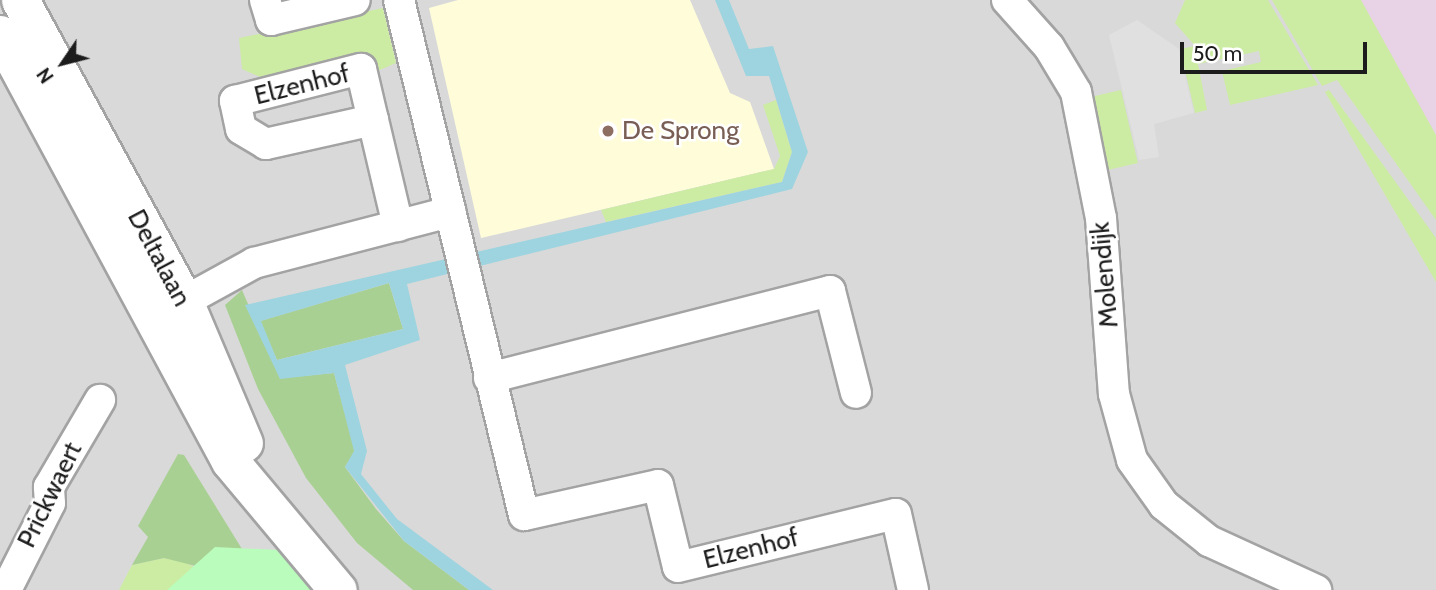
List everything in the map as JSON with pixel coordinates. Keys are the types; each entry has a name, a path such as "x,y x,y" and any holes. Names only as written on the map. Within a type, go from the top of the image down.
{"street":[{"path":"265,0 271,20 339,2"},
{"name":"Elzenhof","path":"399,0 524,515 658,485 678,567 897,514 913,590"},
{"name":"Molendijk","path":"1007,0 1049,47 1076,92 1101,218 1114,394 1132,460 1164,505 1209,541 1316,590"},
{"name":"Deltalaan","path":"13,33 184,301 279,525"},
{"name":"Deltalaan","path":"13,33 153,320 230,461 279,525 338,590"},
{"name":"Elzenhof","path":"373,120 398,226"},
{"path":"153,320 254,262 450,212"},
{"path":"489,378 830,291 856,393"},
{"name":"Prickwaert","path":"6,590 50,503 49,487 100,400"}],"shaded area":[{"path":"0,0 1436,0 1436,590 0,590"},
{"name":"De Sprong","path":"458,0 690,0 730,93 750,102 774,169 481,238 429,8"},
{"path":"1324,0 1436,0 1436,192"},
{"path":"1137,20 1179,49 1194,113 1154,124 1159,157 1139,160 1109,35"}],"green space":[{"path":"1185,0 1268,0 1318,85 1230,105 1222,71 1261,62 1259,51 1198,64 1207,110 1195,113 1180,49 1195,46 1175,23"},
{"path":"1272,0 1361,0 1436,135 1436,220 1337,80 1322,86"},
{"path":"383,8 396,63 373,73 274,83 242,69 239,38"},
{"path":"1121,90 1138,163 1109,170 1092,97"},
{"path":"1329,90 1436,238 1436,282 1325,92"},
{"path":"776,100 792,152 782,182 606,222 601,210 774,169 780,156 763,105"},
{"path":"389,283 403,329 277,360 260,321"},
{"path":"242,290 280,378 334,373 355,451 345,467 376,509 404,541 469,590 413,590 357,543 306,478 258,389 225,305"},
{"path":"178,454 184,455 263,583 164,558 132,565 148,537 138,526"},
{"path":"215,547 280,550 316,590 167,590"},
{"path":"164,558 186,562 228,590 119,590 132,565"}],"water":[{"path":"715,0 729,0 749,49 773,46 808,152 792,189 407,284 420,340 345,365 367,451 361,474 397,519 493,590 469,590 404,541 345,467 354,451 334,373 280,379 245,305 782,182 792,152 769,76 746,76","holes":["389,283 403,329 277,360 261,321"]}],"place":[{"name":"De Sprong","path":"608,131"}]}
